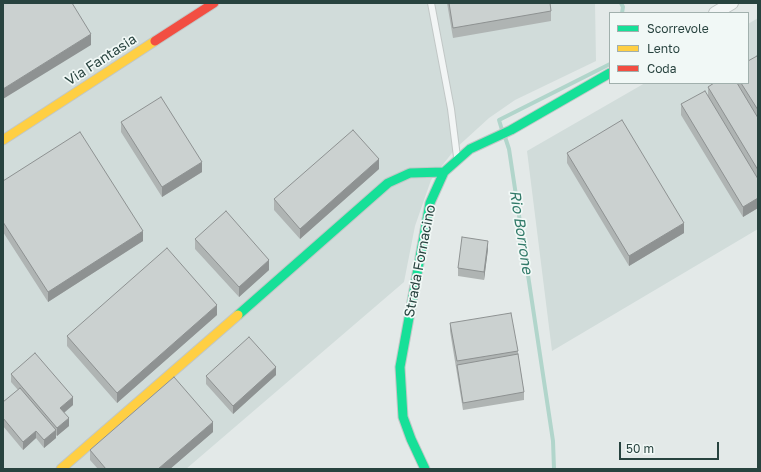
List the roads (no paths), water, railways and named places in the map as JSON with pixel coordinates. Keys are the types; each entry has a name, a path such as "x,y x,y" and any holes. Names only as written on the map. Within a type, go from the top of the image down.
{"street":[{"name":"Via Fantasia","path":"3,140 214,3"},
{"path":"717,12 732,3"},
{"name":"Strada Fornacino","path":"426,469 411,439 403,417 400,367 430,203 444,172 470,149 511,130 609,74"},
{"path":"61,469 388,183 410,173 444,172"}],"lane":[{"path":"430,3 451,109 457,160"}],"waterway":[{"name":"Rio Borrone","path":"621,3 623,7 622,12"},
{"name":"Rio Borrone","path":"502,130 499,120 609,65"},
{"name":"Rio Borrone","path":"505,137 509,149 553,441 554,469"}]}
